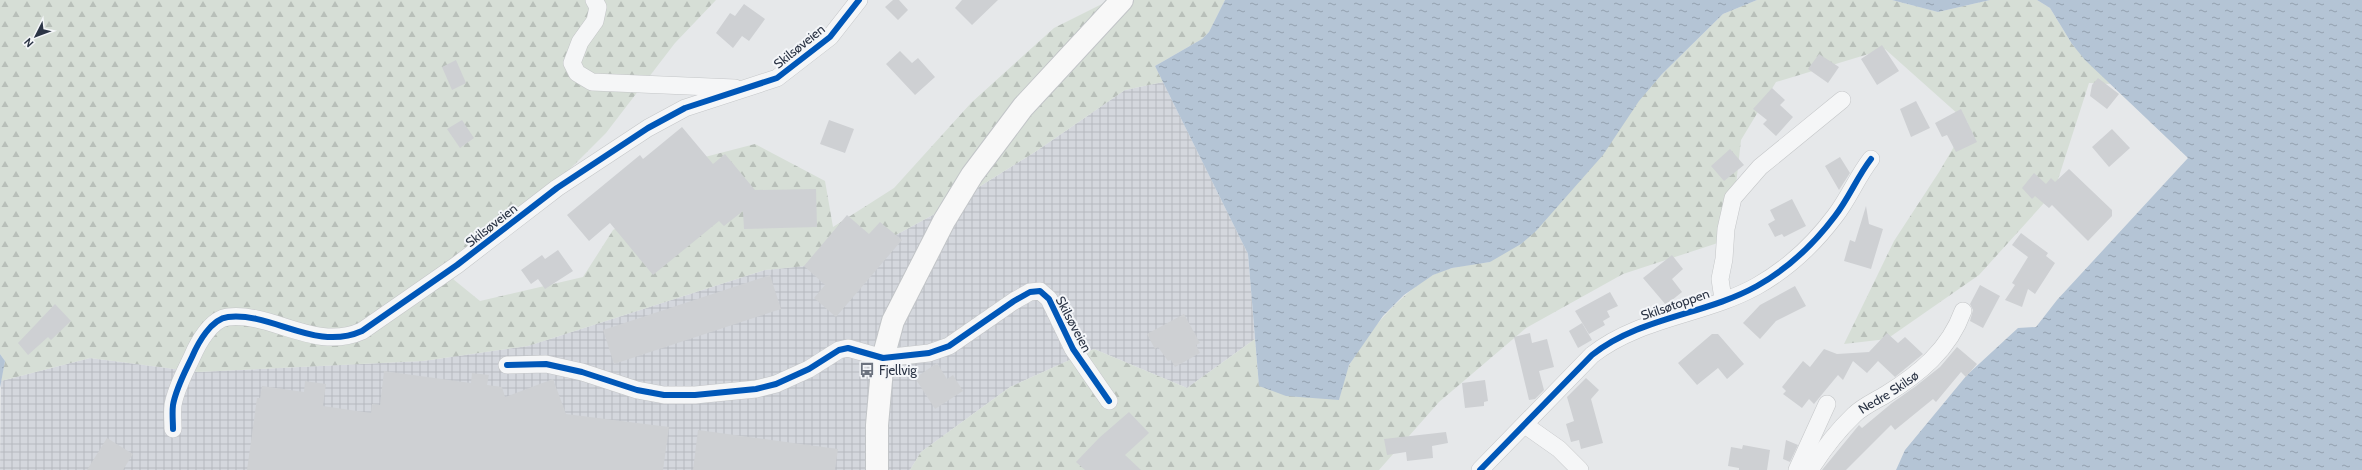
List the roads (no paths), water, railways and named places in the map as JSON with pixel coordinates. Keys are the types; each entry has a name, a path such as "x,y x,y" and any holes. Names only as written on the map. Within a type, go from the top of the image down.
{"main road":[{"path":"877,470 877,425 883,358 893,322 944,220 972,174 1023,107 1122,0"}],"street":[{"name":"Skilsøveien","path":"594,0 598,7 595,21 580,42 572,63 582,77 592,82 749,88"},
{"name":"Skilsøveien","path":"173,429 173,405 182,380 198,342 218,321 227,317 253,320 301,333 325,337 350,336 368,327 457,265 557,188 648,128 685,108 777,78 802,61 830,37 859,0"},
{"name":"Skilsøtoppen","path":"1723,299 1720,279 1724,259 1726,229 1733,198 1760,167 1842,100"},
{"name":"Skilsøtoppen","path":"1480,470 1592,355 1604,345 1634,330 1756,286 1785,268 1807,247 1836,214 1871,159"},
{"name":"Skilsøveien","path":"507,365 546,364 582,372 637,390 664,395 695,395 756,389 776,384 809,369 839,350 848,348 883,358 929,353 949,346 1014,301 1030,292 1040,291 1049,299 1073,349 1108,401"},
{"name":"Nedre Skilsø","path":"1810,470 1820,454 1855,414 1916,376 1940,352 1957,327 1963,311"},
{"path":"1798,470 1827,404"},
{"path":"1525,425 1559,449 1580,470"}],"water":[{"path":"1225,0 1757,0 1723,14 1662,74 1639,101 1603,155 1536,231 1521,244 1490,262 1452,268 1433,275 1404,295 1383,316 1349,365 1339,400 1286,396 1259,386 1248,254 1155,66 1202,39 1209,32"},
{"path":"1892,0 1990,0 1938,12"},
{"path":"2037,0 2362,0 2362,470 1896,470 1905,450 1967,375 2018,328 2036,327 2057,300 2188,158 2085,60 2072,44 2050,8"},
{"path":"0,354 5,361 0,388"}],"place":[{"name":"Fjellvig","path":"867,370"}]}
